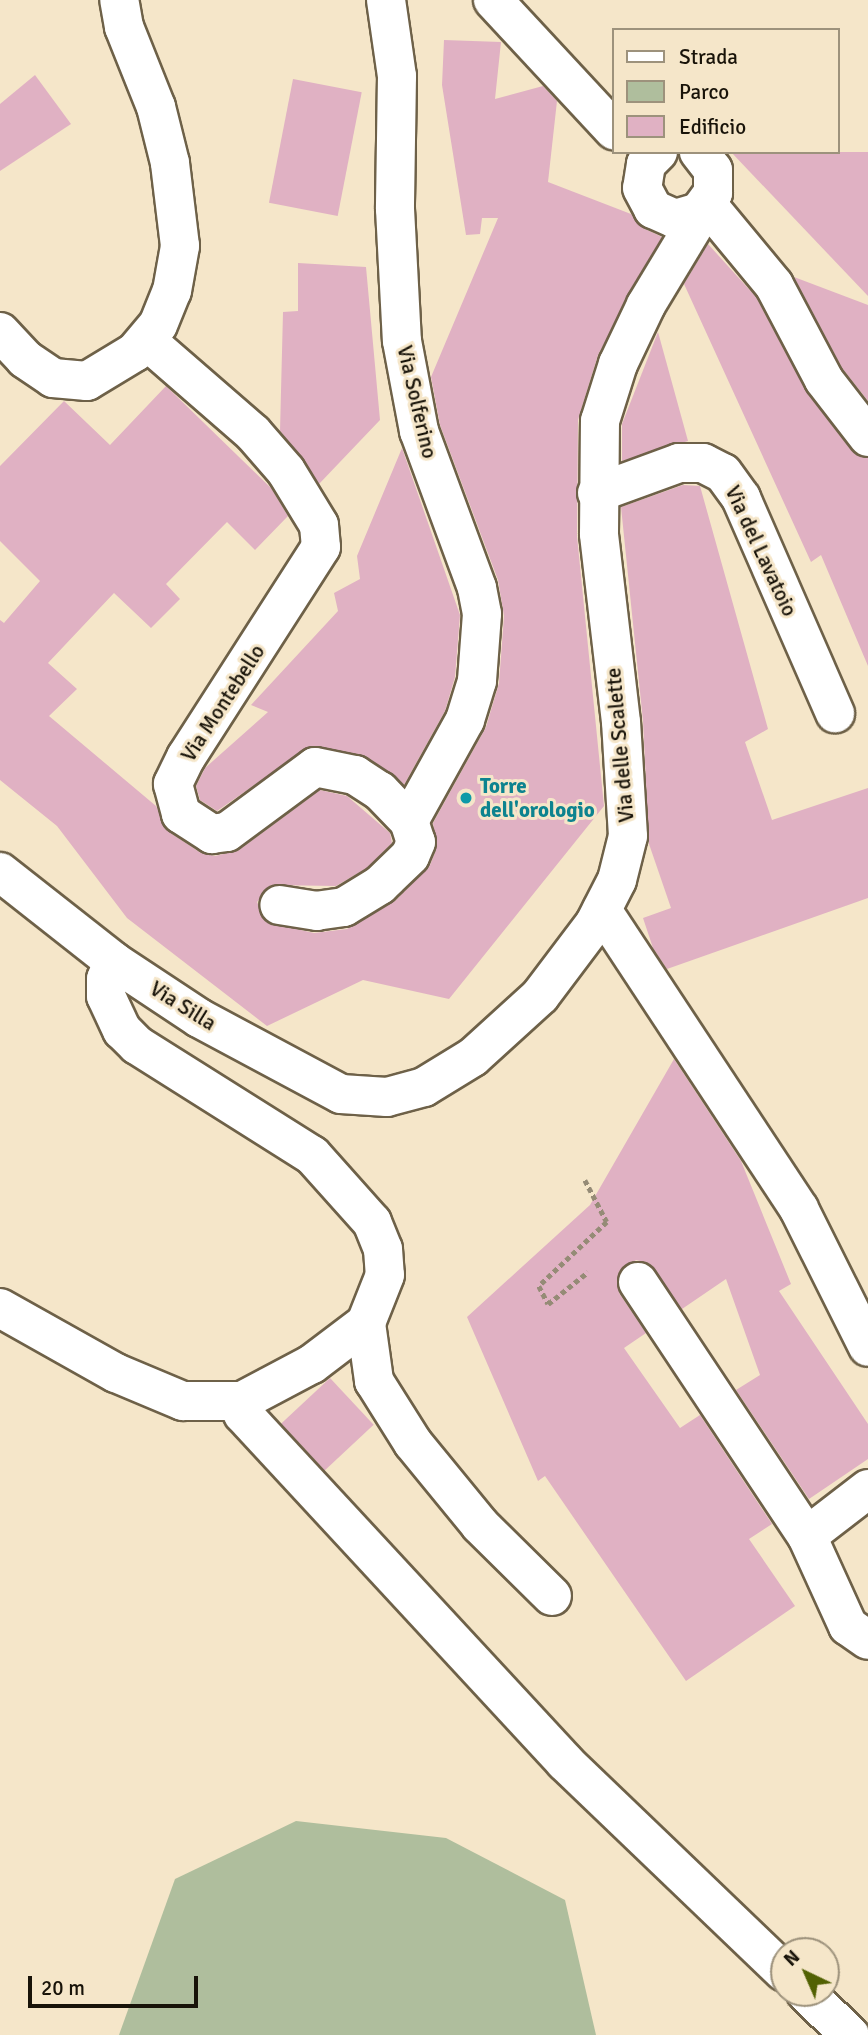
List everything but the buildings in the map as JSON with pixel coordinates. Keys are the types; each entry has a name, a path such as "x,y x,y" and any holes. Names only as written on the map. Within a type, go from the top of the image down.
{"street":[{"path":"0,332 39,370 76,383 113,370 146,340 173,291 178,222 156,107 130,47 119,0"},
{"name":"Via Solferino","path":"386,0 397,76 395,209 402,341 419,431 477,588 482,614 477,681 465,720 409,821"},
{"path":"493,0 612,128"},
{"path":"701,154 713,170 719,216 774,285 835,397 868,437"},
{"path":"647,156 642,188 653,209 663,216 719,216"},
{"name":"Via delle Scalette","path":"387,1097 441,1079 489,1043 564,969 601,910 624,858 628,816 597,493 600,421 618,364 646,305 719,216"},
{"name":"Via Montebello","path":"146,340 253,433 286,471 319,525 321,547 186,757 173,784 181,814 212,834 227,831 315,767 355,775 380,792 409,821"},
{"name":"Via del Lavatoio","path":"597,493 679,463 703,463 723,473 741,498 835,713"},
{"path":"279,905 317,911 344,907 380,885 410,856 416,842 409,821"},
{"name":"Via Silla","path":"0,872 113,961 198,1018 330,1090 356,1097 387,1097"},
{"path":"601,910 799,1209 868,1347"},
{"path":"113,961 106,979 106,996 122,1030 137,1045 312,1155 372,1222 383,1249 385,1275 366,1323 374,1381 405,1433 481,1525 552,1596"},
{"path":"638,1282 807,1536 848,1626 868,1640"},
{"path":"0,1308 148,1389 183,1401 242,1401 312,1364 366,1323"},
{"path":"242,1401 243,1414 565,1762 770,1959"},
{"path":"807,1536 868,1489"},
{"path":"821,2007 850,2035"}],"path":[{"path":"585,1180 607,1222 539,1286 548,1304 616,1250 638,1282"}],"green space":[{"path":"296,1821 446,1838 565,1900 596,2035 119,2035 175,1879"}],"place":[{"name":"Torre dell'orologio","path":"466,798"}]}
